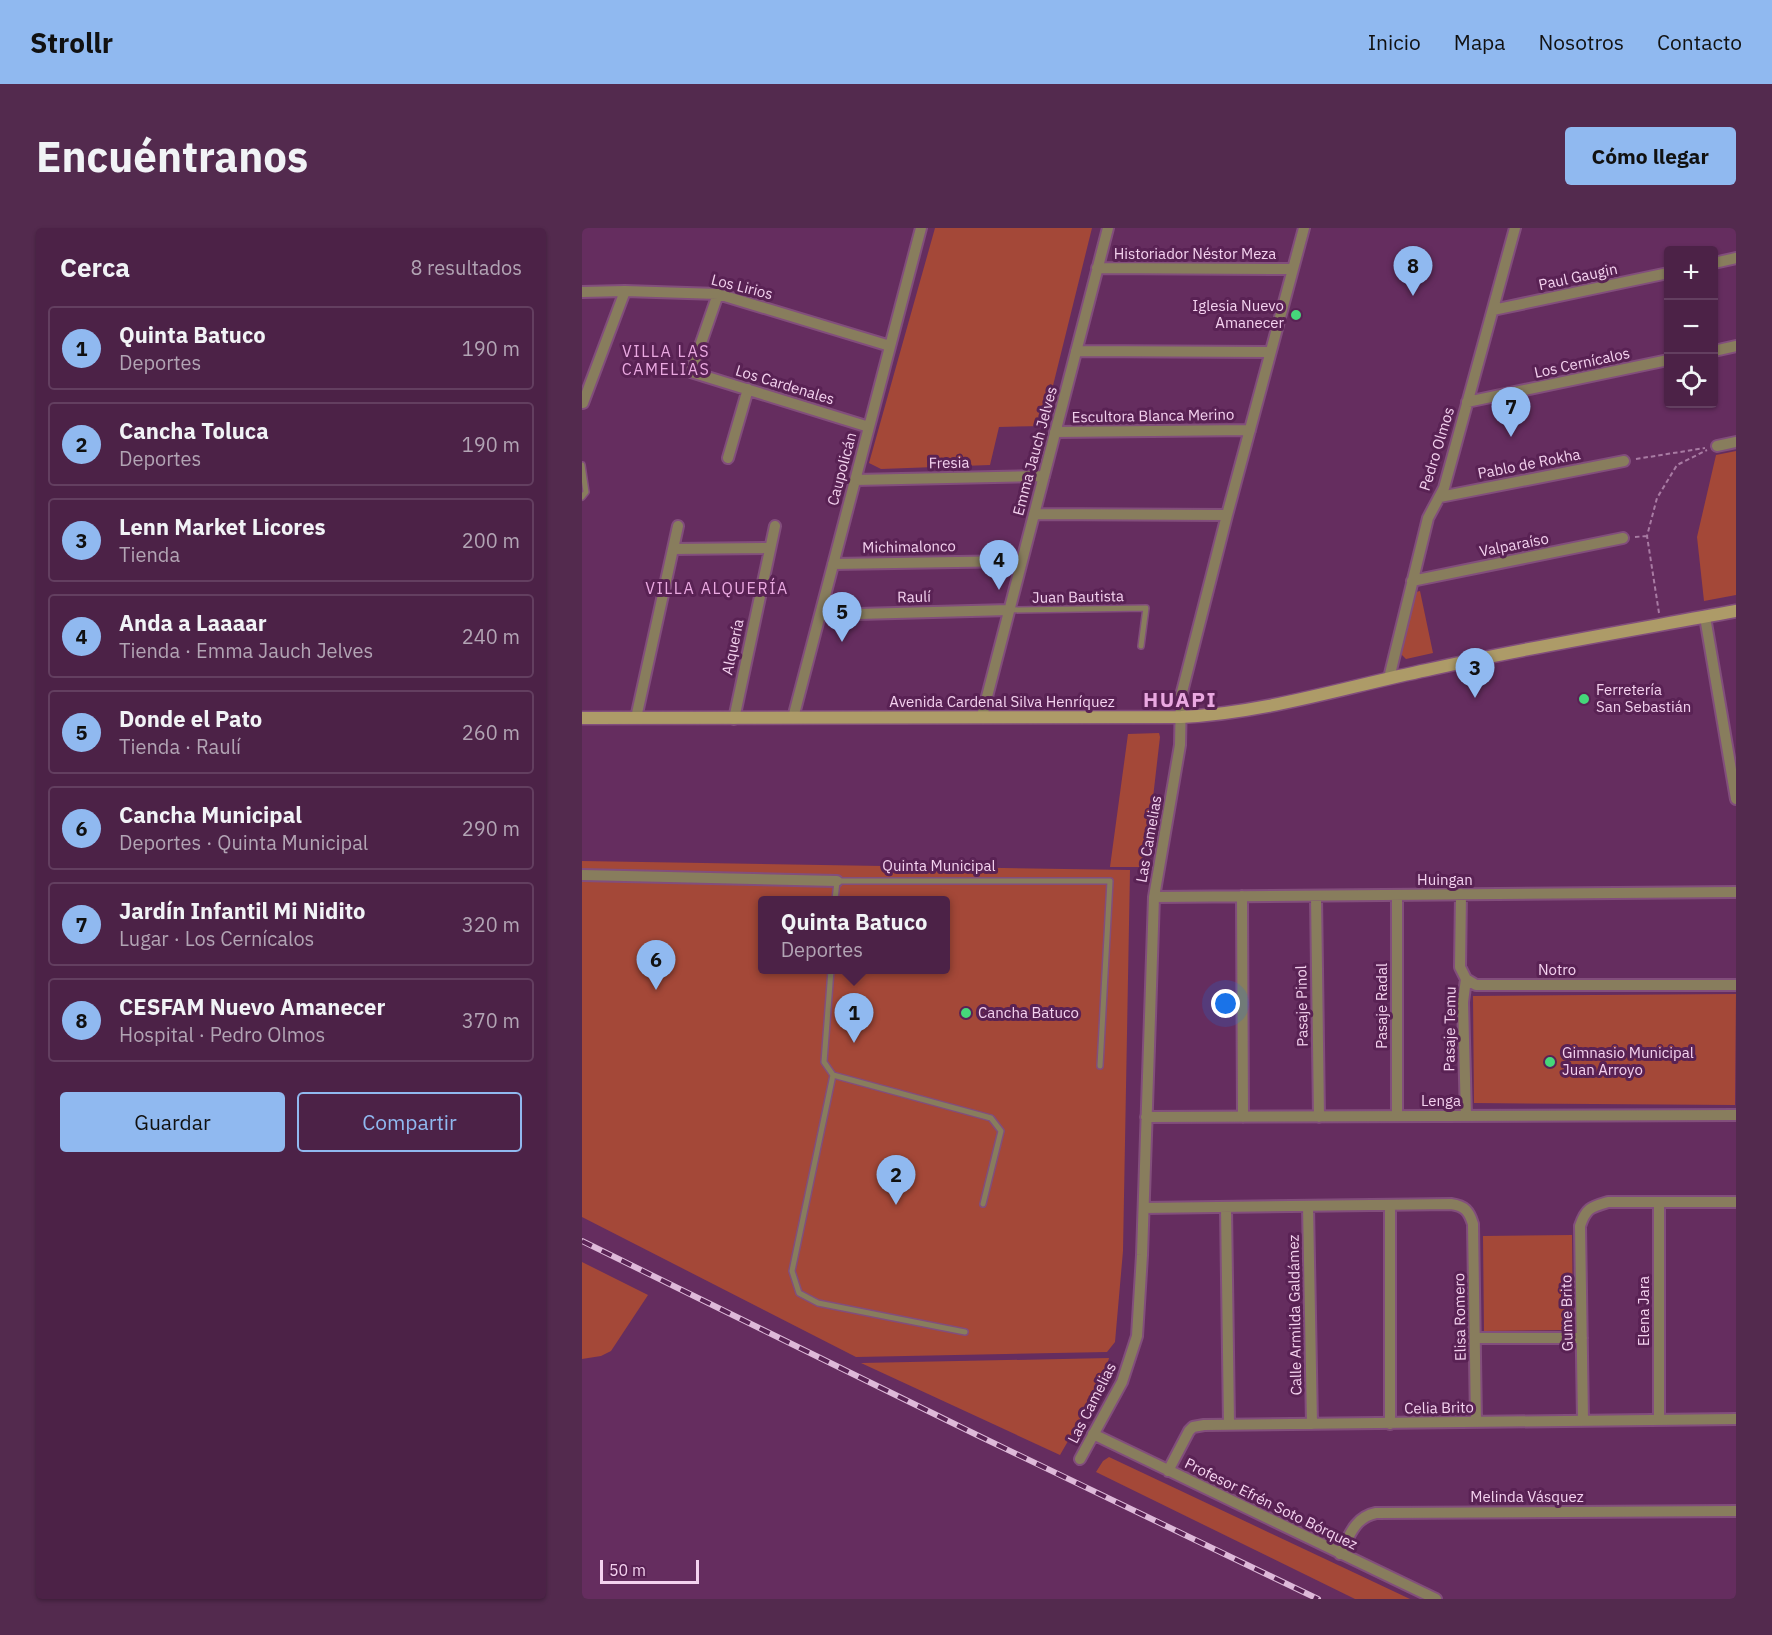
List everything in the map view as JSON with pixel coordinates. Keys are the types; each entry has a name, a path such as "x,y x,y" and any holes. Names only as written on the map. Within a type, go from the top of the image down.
{"street":[{"name":"Caupolicán","path":"793,718 921,228"},
{"name":"Emma Jauch Jelves","path":"982,716 1108,228"},
{"name":"Las Camelias","path":"1080,1459 1125,1376 1137,1336 1144,1208 1154,897 1180,751 1180,696 1292,269 1305,228"},
{"name":"Pedro Olmos","path":"1389,678 1428,518 1440,497 1515,228"},
{"path":"1718,262 1736,258"},
{"name":"Historiador Néstor Meza","path":"1097,268 1292,269"},
{"name":"Paul Gaugin","path":"1493,310 1664,274"},
{"path":"583,403 626,291"},
{"name":"Los Lirios","path":"582,292 718,294 890,346"},
{"name":"Los Cardenales","path":"718,294 691,372 869,427"},
{"path":"1718,350 1736,346"},
{"path":"1076,351 1270,352"},
{"name":"Los Cernícalos","path":"1467,402 1664,361"},
{"path":"728,458 748,389"},
{"name":"Escultora Blanca Merino","path":"1055,432 1251,430"},
{"path":"1717,446 1736,442"},
{"name":"Pablo de Rokha","path":"1440,497 1624,461"},
{"name":"Fresia","path":"855,480 1044,476"},
{"path":"1034,514 1227,515"},
{"path":"636,718 678,526"},
{"name":"Alquería","path":"734,719 775,526"},
{"name":"Valparaíso","path":"1412,581 1623,538"},
{"path":"673,549 770,548"},
{"name":"Michimalonco","path":"833,564 1022,561"},
{"name":"Raulí","path":"819,615 1009,610"},
{"name":"Avenida Cardenal Silva Henríquez","path":"582,718 1181,717 1219,715 1255,710 1506,653 1736,611"},
{"path":"1705,617 1736,799"},
{"name":"Quinta Municipal","path":"582,875 837,880"},
{"name":"Huingan","path":"1154,897 1736,892"},
{"path":"1461,894 1460,967 1466,979"},
{"name":"Pasaje Radal","path":"1397,895 1397,1116"},
{"path":"1242,896 1243,1117"},
{"name":"Pasaje Pinol","path":"1316,896 1319,1117"},
{"name":"Notro","path":"1466,979 1481,985 1736,985"},
{"name":"Pasaje Temu","path":"1466,979 1463,1002 1466,1116"},
{"name":"Lenga","path":"1146,1117 1736,1115"},
{"name":"Gume Brito","path":"1583,1420 1581,1226 1584,1215 1590,1208 1608,1202 1659,1202"},
{"path":"1659,1202 1736,1202"},
{"name":"Elena Jara","path":"1659,1202 1659,1420"},
{"name":"Elisa Romero","path":"1390,1205 1451,1204 1461,1205 1469,1212 1473,1230 1476,1422"},
{"path":"1144,1208 1390,1205 1390,1424"},
{"name":"Calle Armilda Galdámez","path":"1308,1206 1312,1424"},
{"path":"1226,1207 1229,1424"},
{"path":"1475,1338 1582,1338"},
{"name":"Celia Brito","path":"1168,1471 1189,1431 1193,1427 1204,1425 1736,1419"},
{"name":"Profesor Efrén Soto Bórquez","path":"1093,1434 1436,1599"},
{"name":"Melinda Vásquez","path":"1340,1554 1357,1523 1366,1516 1377,1513 1736,1511"}],"lane":[{"path":"582,465 586,492 582,497"},
{"name":"Juan Bautista","path":"1009,610 1146,608 1141,646"},
{"path":"835,896 837,880"},
{"name":"Quinta Municipal","path":"837,880 1110,881 1100,1066"},
{"path":"831,974 824,1062 833,1075 991,1118 1001,1131 983,1204"},
{"path":"833,1075 792,1271 799,1293 818,1303 965,1332"}],"path":[{"path":"1624,461 1717,446"},
{"path":"1662,625 1647,536 1657,498 1677,465 1717,446"}],"shaded area":[{"path":"935,228 1092,228 1043,426 999,427 990,465 881,469 869,463"},
{"path":"1736,451 1736,595 1704,601 1697,537 1716,455"},
{"path":"1420,591 1433,653 1406,659 1401,654 1416,592"},
{"path":"1159,733 1145,867 1110,867 1128,734"},
{"path":"582,861 1130,870 1123,1251 1115,1342 1107,1352 856,1357 582,1217"},
{"path":"1736,994 1735,1105 1474,1103 1473,996"},
{"path":"1572,1235 1573,1330 1484,1331 1483,1236"},
{"path":"582,1262 648,1295 611,1351 601,1356 582,1359"},
{"path":"1109,1358 1102,1382 1060,1455 861,1363"},
{"path":"1109,1457 1410,1599 1355,1599 1096,1472 1103,1461"}],"railway":[{"path":"582,1241 1318,1599"}],"place":[{"name":"CESFAM Nuevo Amanecer","path":"1413,296"},
{"name":"Iglesia Nuevo Amanecer","path":"1296,315"},
{"name":"Jardín Infantil Mi Nidito","path":"1511,437"},
{"name":"Anda a Laaaar","path":"999,590"},
{"name":"Donde el Pato","path":"842,642"},
{"name":"Lenn Market Licores","path":"1475,698"},
{"name":"Ferretería San Sebastián","path":"1584,699"},
{"name":"Cancha Municipal","path":"656,990"},
{"name":"Cancha Batuco","path":"966,1013"},
{"name":"Quinta Batuco","path":"854,1043"},
{"name":"Gimnasio Municipal Juan Arroyo","path":"1550,1062"},
{"name":"Cancha Toluca","path":"896,1205"}],"district":[{"name":"VILLA LAS CAMELIAS","path":"666,360"},
{"name":"VILLA ALQUERÍA","path":"717,588"},
{"name":"HUAPI","path":"1180,700"}]}
